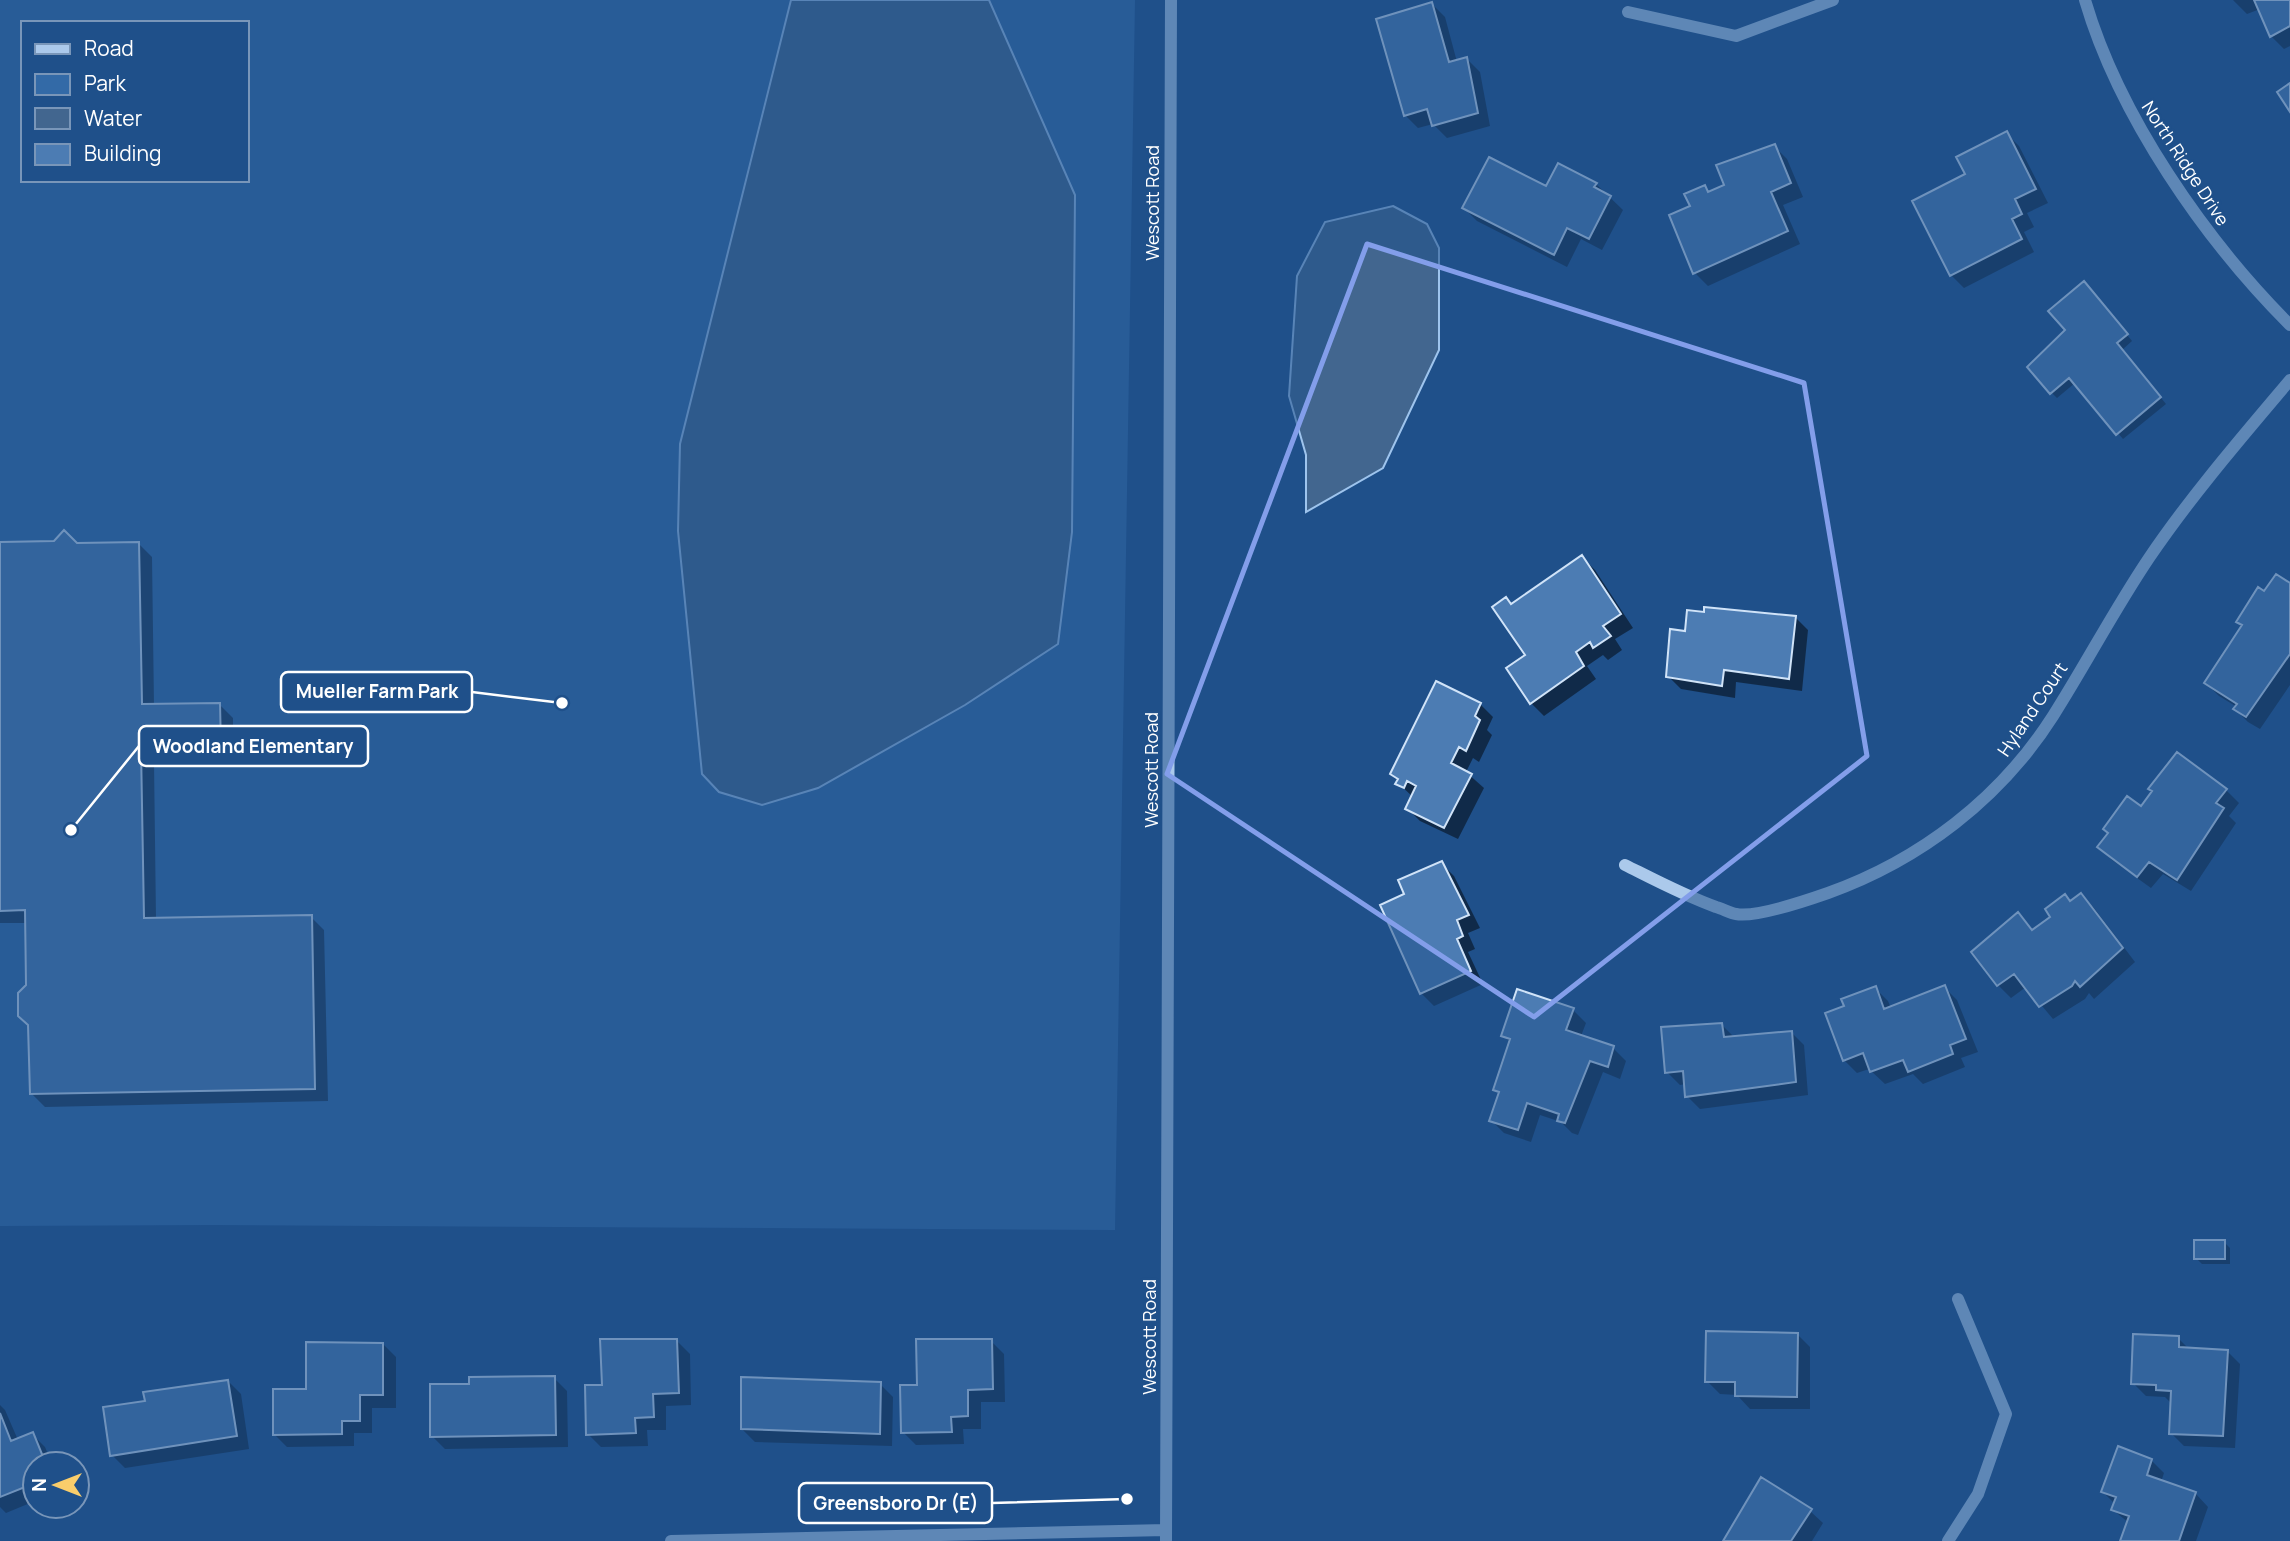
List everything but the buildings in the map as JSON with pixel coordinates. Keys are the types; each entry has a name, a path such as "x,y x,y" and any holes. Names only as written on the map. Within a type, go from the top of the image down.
{"street":[{"name":"Wescott Road","path":"1166,1535 1171,0"},
{"path":"1628,12 1736,36 1833,0"},
{"name":"North Ridge Drive","path":"2085,0 2122,93 2159,158 2208,231 2263,298 2290,325"},
{"name":"Hyland Court","path":"1625,866 1690,898 1737,915 1799,903 1848,886 1878,873 1939,836 1994,789 2029,750 2150,556 2290,380"},
{"path":"1948,1541 1978,1494 2006,1414 1958,1299"},
{"path":"671,1541 1166,1535"}],"highlighted area":[{"path":"1367,244 1804,383 1867,756 1534,1017 1167,774"}],"green space":[{"path":"0,0 1135,0 1115,1230 0,1226"}],"water":[{"path":"791,0 989,0 1075,195 1072,532 1058,644 965,705 818,788 762,805 719,792 702,774 678,531 680,444"},
{"path":"1393,206 1427,224 1439,248 1439,350 1383,468 1306,512 1306,455 1289,396 1297,276 1325,222"}],"place":[{"name":"Mueller Farm Park","path":"562,703"},
{"name":"Woodland Elementary","path":"71,830"},
{"name":"Greensboro Dr (E)","path":"1127,1499"}]}
